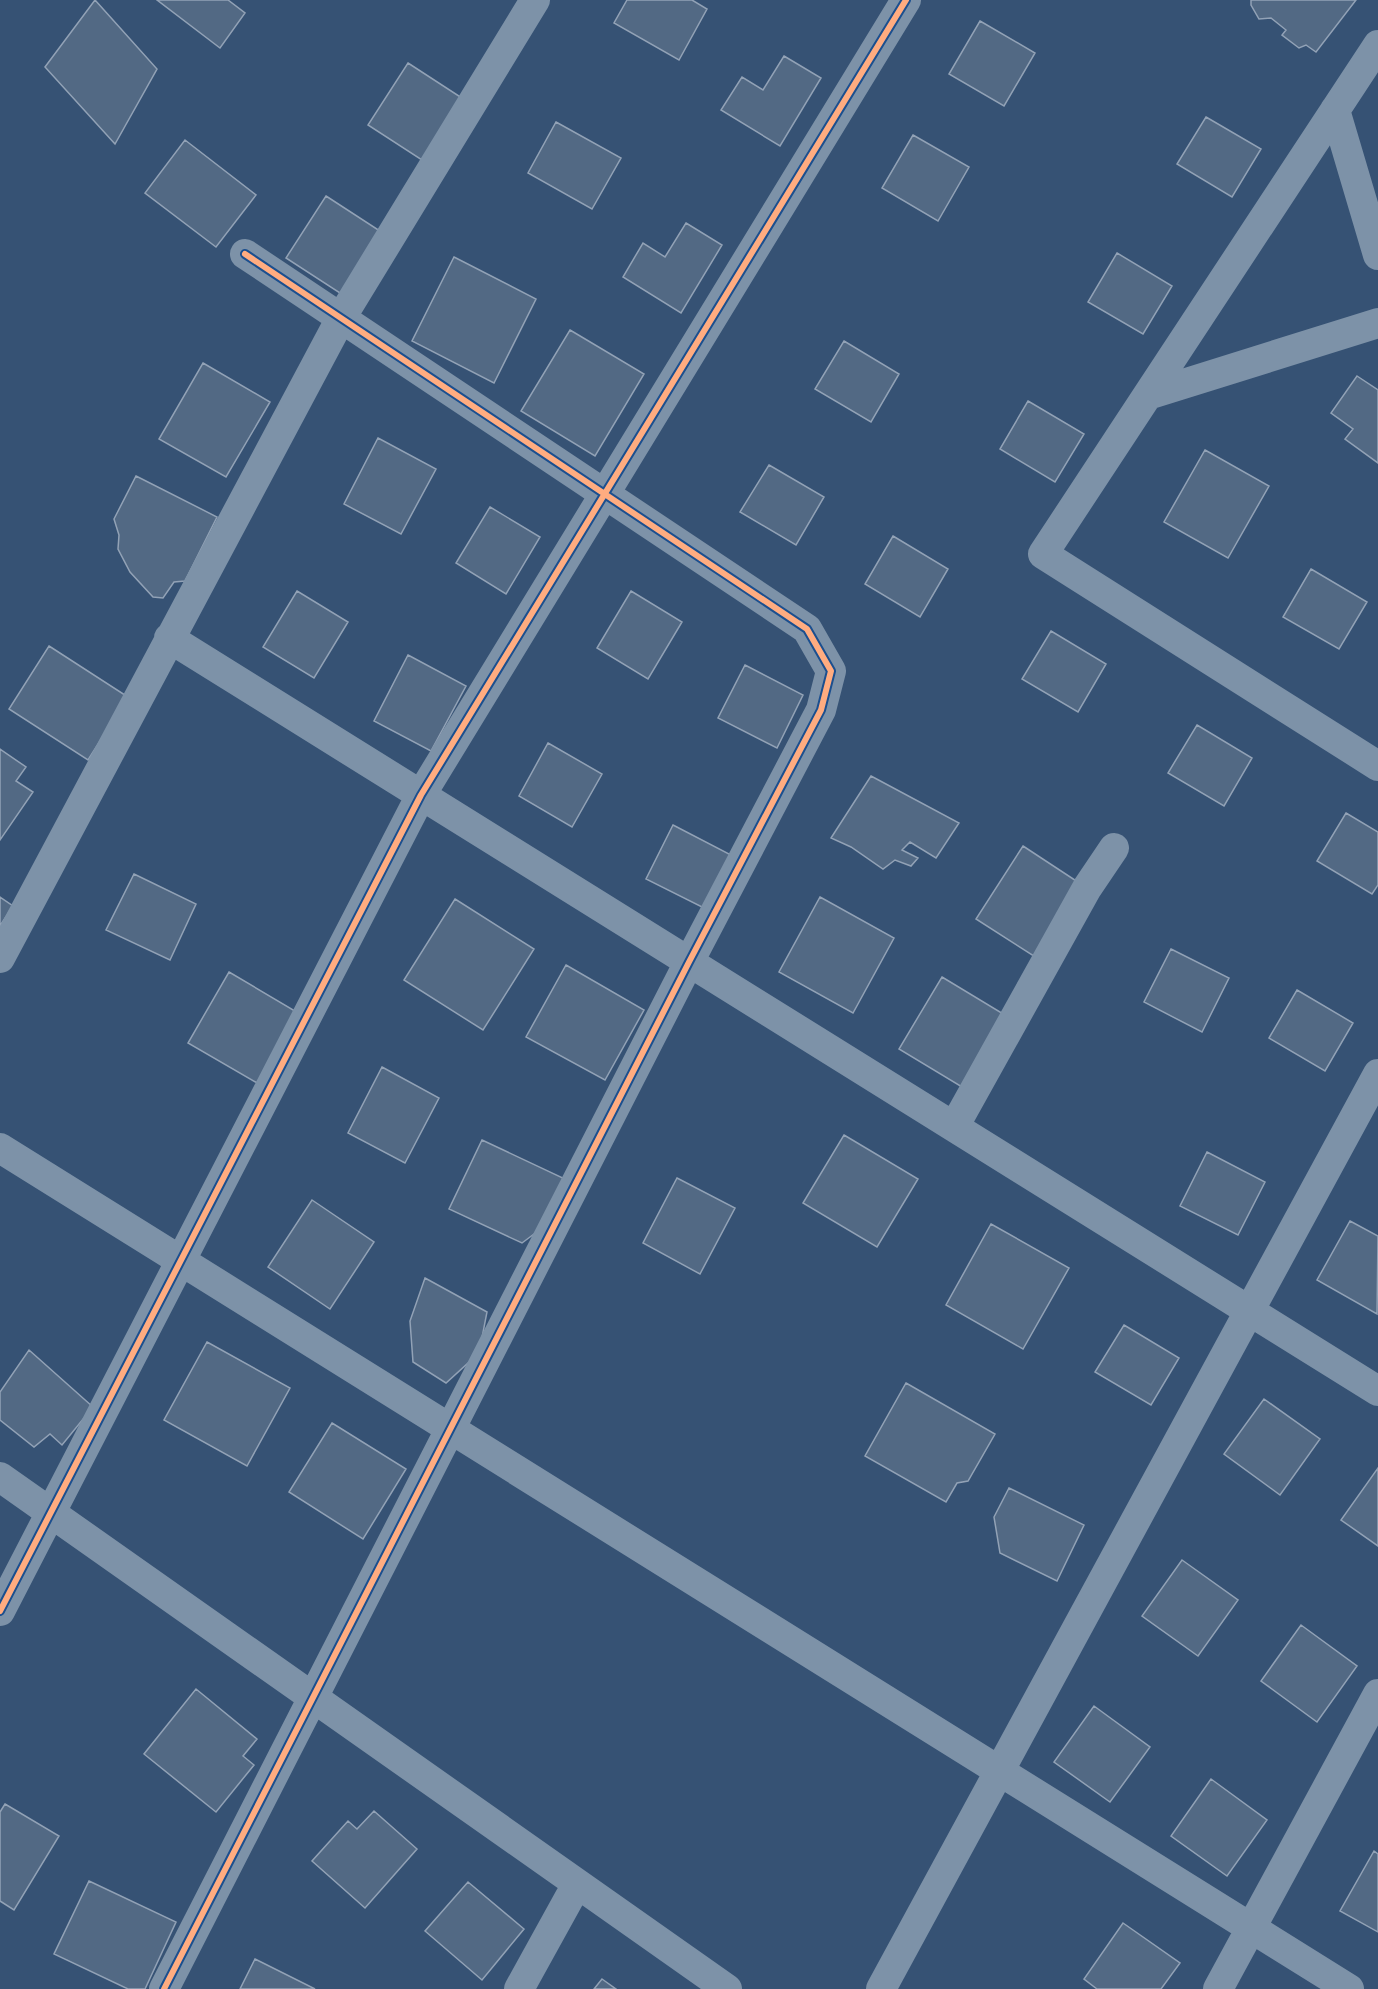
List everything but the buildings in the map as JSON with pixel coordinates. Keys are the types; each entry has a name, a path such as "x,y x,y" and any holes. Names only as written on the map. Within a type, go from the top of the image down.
{"street":[{"path":"0,958 341,318 535,0"},
{"path":"0,1611 420,795 906,0"},
{"path":"1378,45 1043,554 1378,766"},
{"path":"1335,110 1378,255"},
{"path":"164,1989 689,962 821,710 831,671 807,629 244,254"},
{"path":"1148,395 1378,323"},
{"path":"169,638 1378,1390"},
{"path":"954,1127 1087,888 1114,848"},
{"path":"881,1989 1378,1074"},
{"path":"0,1148 1349,1989"},
{"path":"0,1477 727,1989"},
{"path":"1218,1989 1378,1694"},
{"path":"519,1989 577,1884"}],"cycle path":[{"path":"0,1611 421,795 906,0"},
{"path":"164,1989 689,962 821,710 831,671 807,629 245,254"}]}
